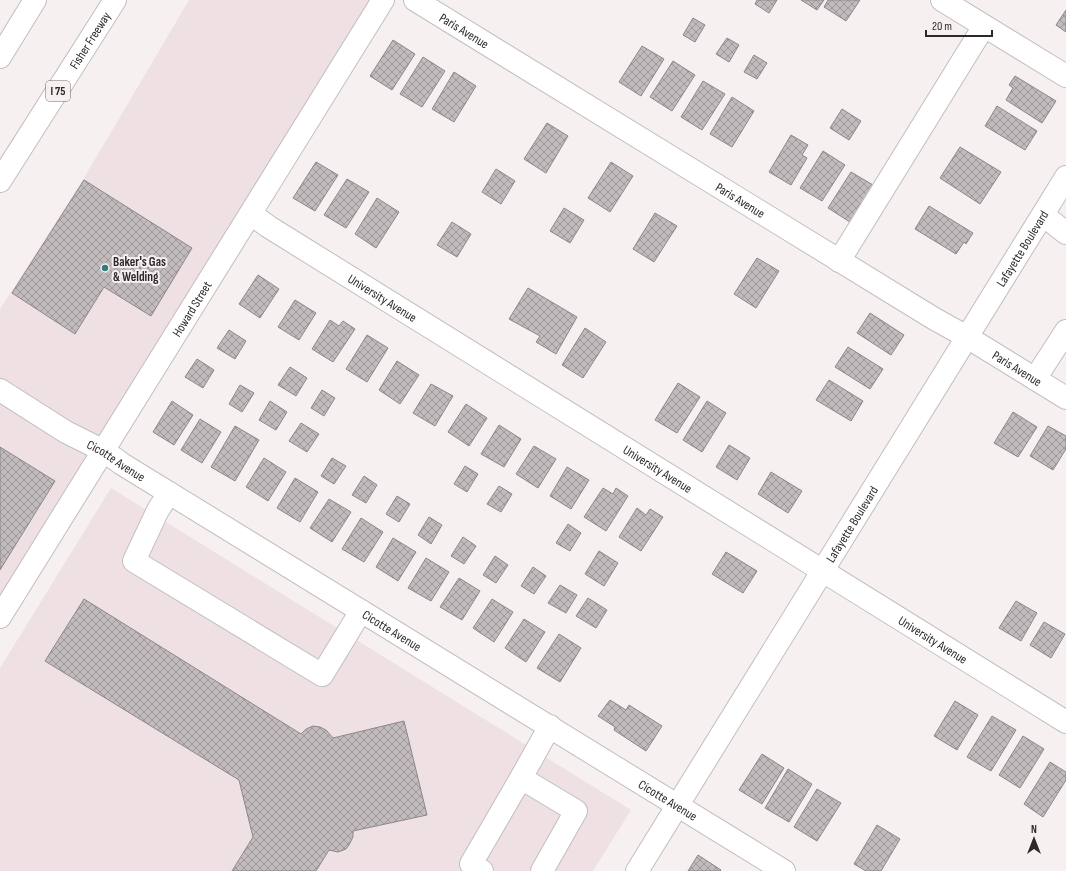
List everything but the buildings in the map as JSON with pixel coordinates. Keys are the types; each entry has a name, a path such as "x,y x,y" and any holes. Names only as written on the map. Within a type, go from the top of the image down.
{"main road":[{"path":"0,57 35,0"},
{"name":"Fisher Freeway","path":"0,181 115,0"},
{"name":"Howard Street","path":"0,617 383,0"},
{"name":"Paris Avenue","path":"415,0 1066,398"},
{"path":"942,0 1066,76"},
{"path":"839,260 984,26"},
{"name":"Lafayette Boulevard","path":"636,871 1066,177"},
{"name":"University Avenue","path":"251,214 296,244 822,572 1066,722"},
{"path":"1043,215 1066,233"},
{"path":"1036,379 1066,331"},
{"name":"Cicotte Avenue","path":"0,390 66,432 104,451 122,464 784,871"},
{"path":"169,493 158,510 134,561 322,675 361,611"},
{"path":"482,871 471,864 550,726"},
{"path":"521,778 576,811 542,871"}],"shaded area":[{"path":"189,0 383,0 0,617 0,309 84,178"},
{"path":"111,488 631,810 593,871 0,871 0,668"}],"place":[{"name":"Baker's Gas & Welding","path":"105,268"}]}
